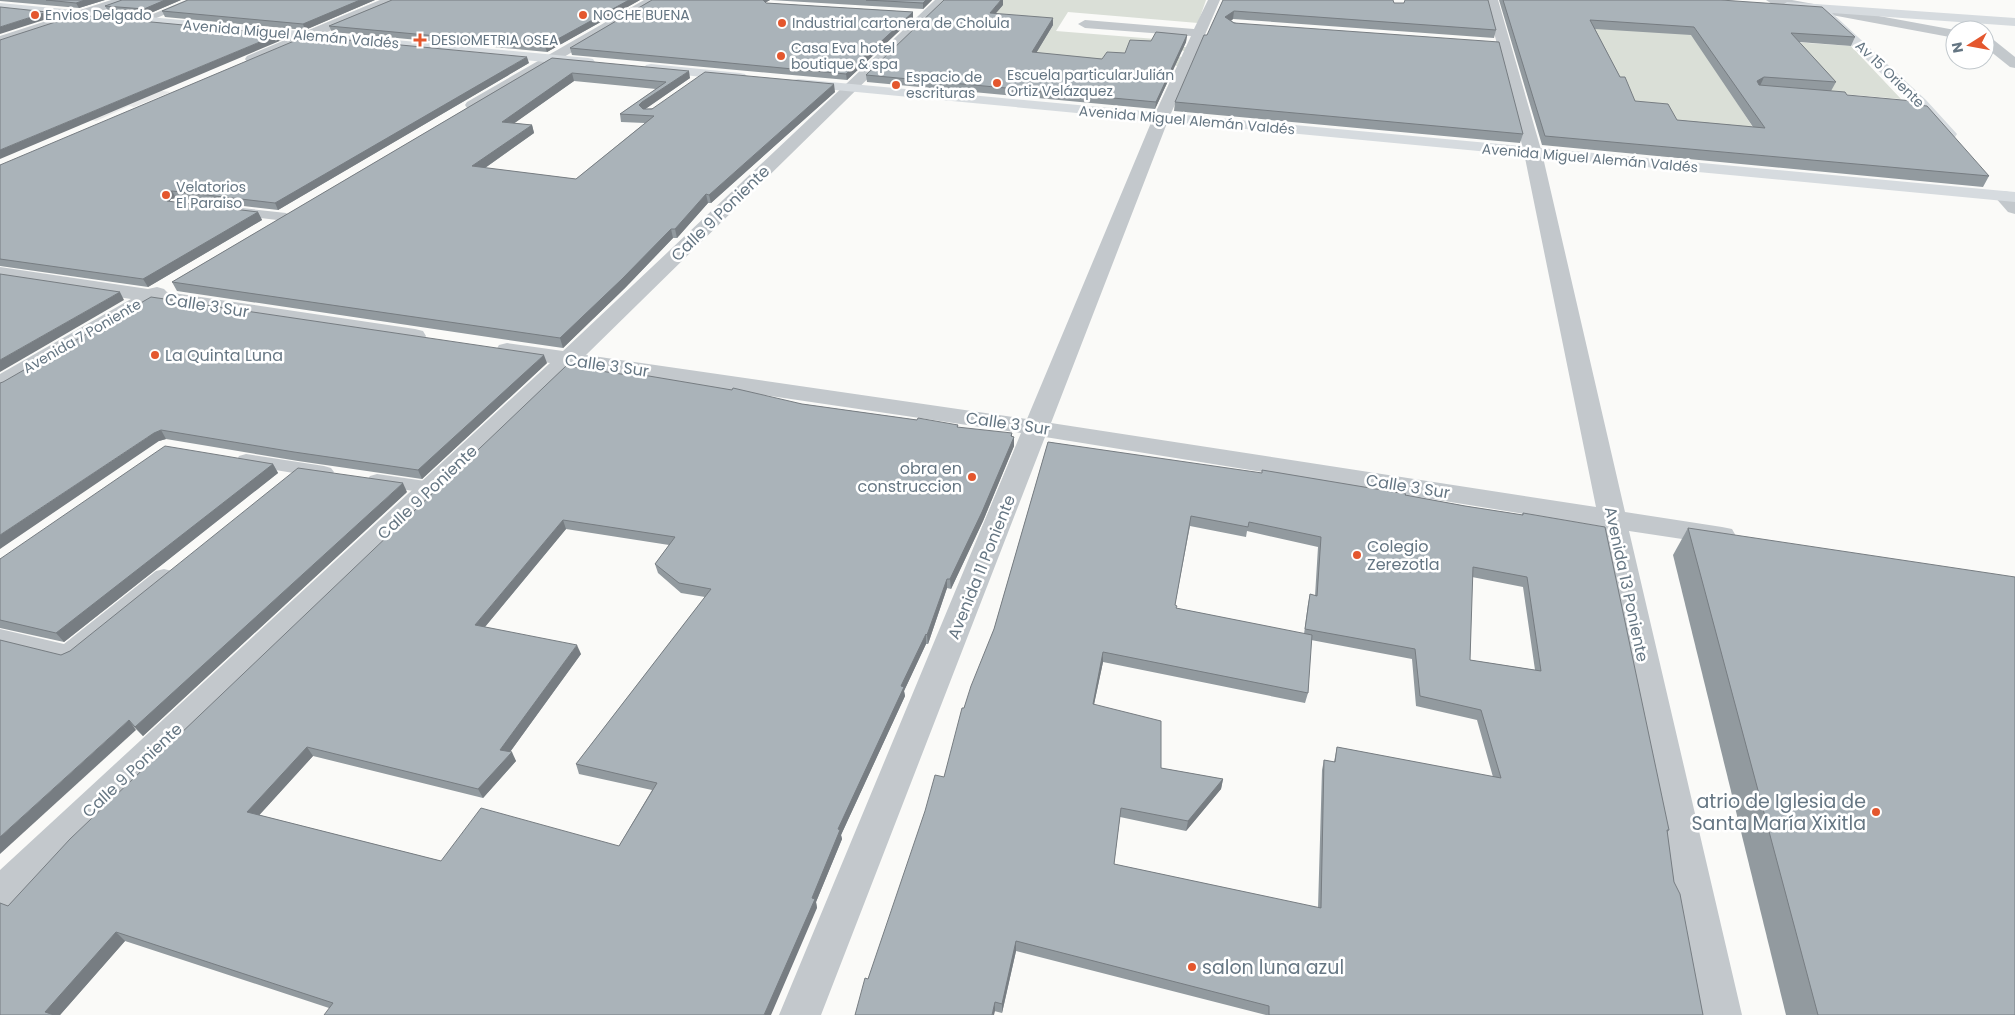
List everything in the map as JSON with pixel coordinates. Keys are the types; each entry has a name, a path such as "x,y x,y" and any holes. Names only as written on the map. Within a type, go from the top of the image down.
{"main road":[{"path":"1768,2 1816,4 2015,22"},
{"name":"Av 15 Oriente","path":"1816,4 1921,103 1959,146"},
{"name":"Avenida Miguel Alemán Valdés","path":"0,7 599,63"},
{"path":"638,67 754,78"},
{"name":"Avenida Miguel Alemán Valdés","path":"783,81 2011,201"},
{"path":"1991,182 2011,201"}],"street":[{"path":"0,42 123,0"},
{"path":"234,67 391,0"},
{"path":"457,114 653,0"},
{"name":"Calle 9 Poniente","path":"0,895 568,359 942,0"},
{"name":"Avenida 11 Poniente","path":"800,1015 1161,118 1214,0"},
{"name":"Avenida 13 Poniente","path":"1492,0 1499,45 1533,153 1721,1015"},
{"path":"1816,4 1945,32"},
{"path":"1085,24 1199,33"},
{"path":"1995,42 2015,46"},
{"path":"1995,48 2015,64"},
{"path":"261,232 303,207"},
{"name":"Calle 3 Sur","path":"0,273 442,340"},
{"name":"Avenida 7 Poniente","path":"0,384 178,280"},
{"name":"Calle 3 Sur","path":"481,346 1037,428 1741,539"}],"lane":[{"path":"144,20 194,0"},
{"path":"911,14 927,14"},
{"path":"691,82 706,73"},
{"path":"1902,102 1921,103"},
{"path":"222,209 286,217"},
{"path":"223,456 432,488"},
{"path":"275,487 298,469"},
{"path":"0,637 68,653 183,561"}],"shaded area":[{"path":"953,0 1206,0 1198,23 1068,12 1056,31 1156,39 1153,44 1186,47 1185,51 1130,47 1128,52 1182,57 1178,66 1106,59 1102,66 973,54"},
{"path":"1579,22 1717,37 1851,46 1901,99 1725,84 1759,137 1632,111"},
{"path":"154,90 171,92 134,107 129,106 96,121 91,120"}],"building":[{"path":"46,0 85,0 76,3"},
{"path":"122,0 165,0 144,9 105,6"},
{"path":"188,0 360,0 303,24 162,11"},
{"path":"392,0 629,0 545,46 329,26"},
{"path":"652,0 763,0 766,3 913,12 846,74 570,48"},
{"path":"866,0 926,0 923,3"},
{"path":"944,0 1001,0 990,13 1053,18 1032,52 1102,59 1107,52 1125,53 1130,40 1151,41 1156,32 1187,35 1156,102 866,75"},
{"path":"1223,0 1393,0 1394,3 1404,3 1405,0 1488,0 1496,30 1234,11 1225,17 1234,23 1499,42 1523,134 1175,102 1204,35 1207,35"},
{"path":"1503,0 1721,0 1822,7 1855,37 1791,33 1836,82 1764,77 1757,81 1759,85 1845,92 1847,95 1913,101 1917,105 1927,106 1989,176 1545,136","holes":["1590,20 1694,27 1765,128 1677,120 1668,104 1635,101 1625,77 1620,77"]},
{"path":"0,7 47,12 0,27"},
{"path":"77,15 279,34 0,150 0,40"},
{"path":"306,36 527,57 275,203 172,191 167,192 164,198 167,201 258,212 143,279 0,259 0,165"},
{"path":"552,58 689,71 642,102 639,105 643,109 652,109 705,72 834,84 709,195 706,194 675,229 671,229 560,338 172,282","holes":["572,73 666,82 620,114 654,116 576,179 472,166 532,125 502,122"]},
{"path":"0,274 120,292 0,360"},
{"path":"151,297 544,355 418,470 161,430 0,535 0,383"},
{"path":"566,366 628,375 631,373 732,390 733,388 802,404 917,420 918,418 958,425 957,427 1012,433 1011,436 1014,437 982,512 950,579 947,579 927,635 901,686 904,687 838,829 840,830 812,898 815,899 764,1015 324,1015 333,1003 116,932 45,1012 54,1015 0,1015 0,903 8,906 70,839","holes":["563,520 675,537 655,564 679,583 711,589 576,764 657,783 619,846 481,808 441,861 247,812 307,747 478,789 512,752 500,750 577,645 475,625"]},
{"path":"1048,442 1262,473 1262,470 1406,494 1465,506 1523,515 1523,513 1605,527 1669,830 1667,830 1674,882 1680,894 1703,1015 1269,1015 1269,1006 1016,941 1002,1004 995,1002 992,1015 855,1015 865,978 868,979 925,811 935,775 944,777 962,708 964,708 994,629","holes":["1191,516 1248,527 1249,522 1321,537 1317,596 1310,594 1305,629 1415,649 1420,696 1481,710 1501,778 1337,747 1335,762 1324,760 1321,908 1114,864 1121,808 1188,821 1223,779 1161,768 1161,721 1093,704 1103,652 1308,693 1312,635 1176,608","1473,567 1527,577 1541,671 1470,660"]},
{"path":"165,446 273,464 56,633 0,620 0,559"},
{"path":"298,468 403,483 135,727 129,720 0,837 0,640 61,655 70,651"},
{"name":"atrio de Iglesia de Santa María Xixitla","path":"1688,528 2015,577 2015,1015 1818,1015"}],"place":[{"name":"Envios Delgado","path":"35,15"},
{"name":"NOCHE BUENA","path":"583,15"},
{"name":"Industrial cartonera de Cholula","path":"782,23"},
{"name":"DESIOMETRIA OSEA","path":"420,40"},
{"name":"Casa Eva hotel boutique & spa","path":"781,56"},
{"name":"Escuela particularJulián Ortiz Velázquez","path":"997,83"},
{"name":"Espacio de escrituras","path":"896,85"},
{"name":"Velatorios El Paraiso","path":"166,195"},
{"name":"La Quinta Luna","path":"155,355"},
{"name":"obra en construccion","path":"972,477"},
{"name":"Colegio Zerezotla","path":"1357,555"},
{"name":"atrio de Iglesia de Santa María Xixitla","path":"1876,812"},
{"name":"salon luna azul","path":"1192,967"}]}
